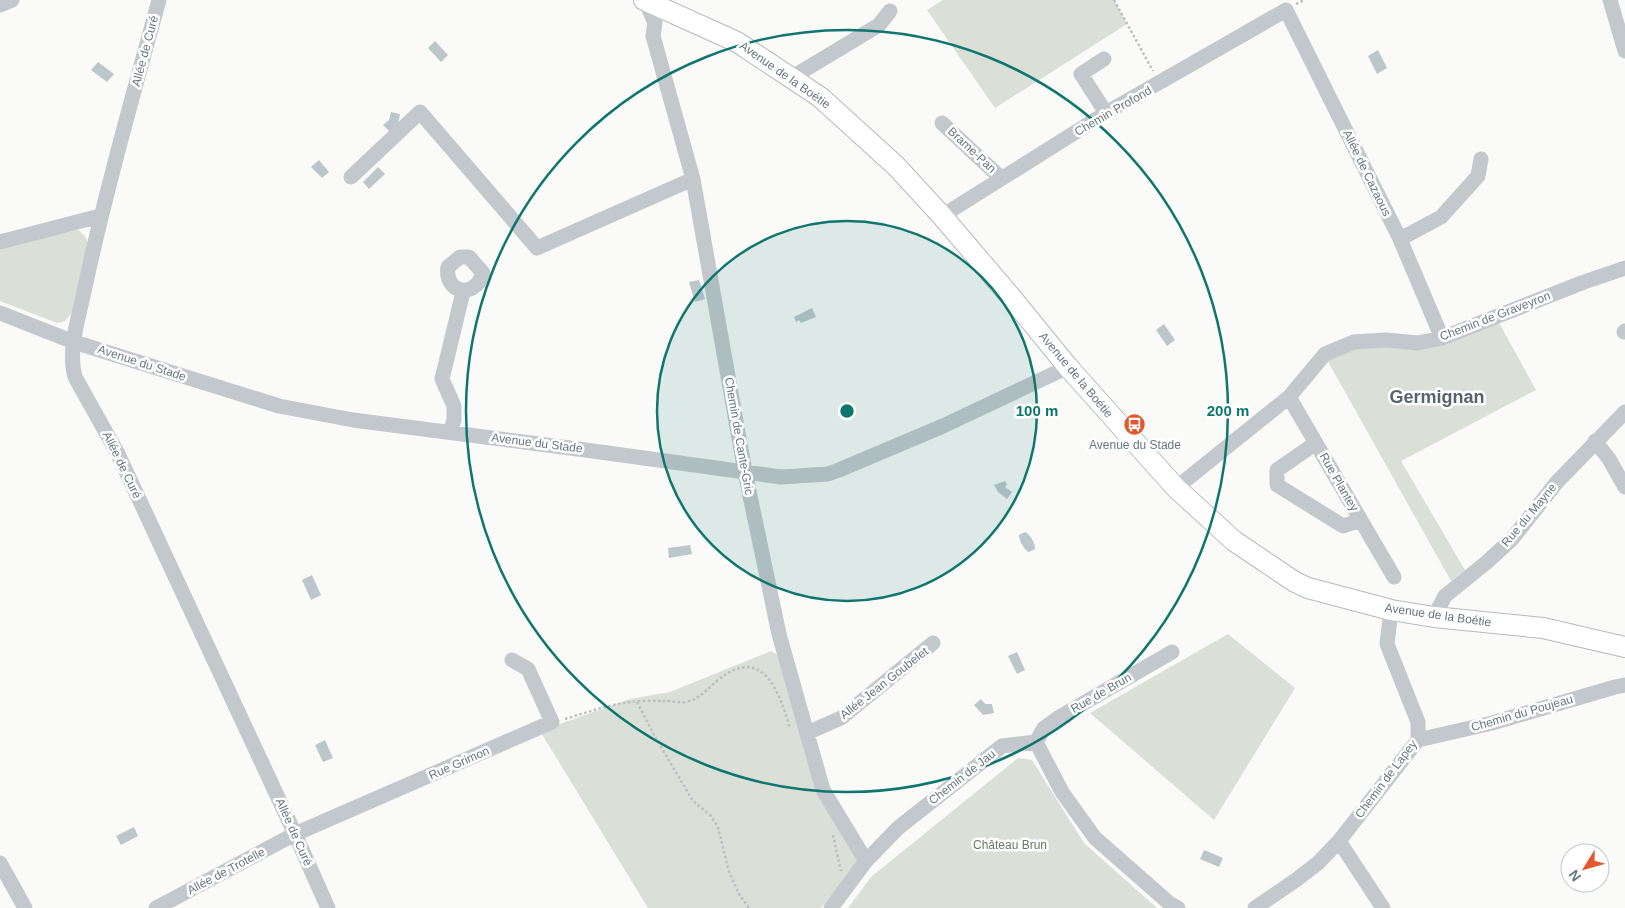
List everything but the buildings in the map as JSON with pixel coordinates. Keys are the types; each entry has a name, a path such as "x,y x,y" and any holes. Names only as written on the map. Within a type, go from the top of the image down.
{"main road":[{"name":"Avenue de la Boétie","path":"644,0 737,42 820,98 896,166 942,216 1012,297 1068,367 1176,488 1234,541 1295,582 1308,588 1391,610 1434,618 1543,628 1625,647"}],"street":[{"path":"0,5 12,0"},
{"name":"Allée de Curé","path":"159,0 100,216 74,342 73,366 75,376 118,454 328,908"},
{"name":"Chemin de Cante-Gric","path":"644,0 655,23 654,36 693,179 745,472 779,634 822,790 866,861"},
{"path":"1610,0 1625,51"},
{"name":"Chemin Profond","path":"942,216 1106,113 1286,10"},
{"name":"Allée de Cazaous","path":"1286,10 1400,239 1442,338"},
{"path":"792,78 879,25 890,11"},
{"path":"1104,60 1082,74 1106,113"},
{"path":"350,177 420,112 537,248 693,179"},
{"name":"Brame-Pan","path":"942,123 1001,178"},
{"path":"1400,239 1441,217 1478,176 1481,159"},
{"path":"0,242 100,216"},
{"name":"Chemin de Graveyron","path":"1176,488 1289,397 1324,354 1354,342 1386,340 1418,343 1456,334 1584,282 1625,268"},
{"path":"450,432 454,420 454,406 442,378 463,292"},
{"name":"Avenue du Stade","path":"0,313 74,342 279,406 353,420 781,477 828,474 839,470 943,426 1068,367"},
{"name":"Rue Plantey","path":"1289,397 1394,577"},
{"name":"Rue du Mayne","path":"1434,618 1445,596 1512,539 1557,482 1625,412"},
{"path":"1595,442 1609,459 1625,487"},
{"name":"Rue Plantey","path":"1316,443 1277,470 1277,485 1343,526 1361,520"},
{"name":"Chemin de Lapey","path":"1254,908 1318,863 1339,841 1418,740 1418,722 1386,644 1391,610"},
{"name":"Allée Jean Goubelet","path":"807,733 841,718 933,643"},
{"name":"Rue de Brun","path":"1036,742 1044,728 1058,718 1172,652"},
{"path":"512,660 528,669 552,722"},
{"name":"Chemin du Poujeau","path":"1418,740 1492,723 1625,685"},
{"name":"Rue Grimon","path":"295,834 552,722"},
{"path":"1036,742 1062,792 1095,838 1169,903 1178,908"},
{"name":"Chemin de Jau","path":"831,908 866,861 898,828 1002,746 1036,742"},
{"name":"Allée de Trotelle","path":"156,908 295,834"},
{"path":"1339,841 1383,908"},
{"path":"0,863 25,908"}],"path":[{"path":"1114,0 1159,84"},
{"path":"552,722 625,702 684,702 700,697 719,679 742,668 754,669 765,674 773,685 782,704 791,731"},
{"path":"637,702 654,736 693,801 710,816 718,827 729,872 738,894 749,908"},
{"path":"831,830 835,838 841,872"}],"green space":[{"path":"943,0 1114,0 1127,24 995,108 927,10"},
{"path":"66,230 79,230 86,238 90,247 71,314 65,321 57,323 0,301 0,248"},
{"path":"1498,321 1536,390 1401,461 1465,570 1451,581 1326,358 1338,348 1393,343"},
{"path":"1228,634 1295,688 1214,820 1090,713"},
{"path":"771,651 778,655 821,793 859,860 821,908 648,908 540,731 630,699 670,692"},
{"name":"Château Brun","path":"1018,758 1032,760 1084,843 1157,908 848,908 871,877"}],"shaded area":[{"path":"435,41 448,55 441,62 428,48"},
{"path":"1378,50 1387,68 1377,74 1368,56"},
{"path":"98,62 114,74 107,82 91,70"},
{"path":"391,112 400,114 398,125 390,132 383,125 389,120"},
{"path":"319,160 329,172 322,178 311,167"},
{"path":"378,167 385,174 369,189 363,182"},
{"path":"699,280 705,299 695,302 689,282"},
{"path":"812,308 816,317 801,323 799,320 796,322 794,317"},
{"path":"1164,324 1175,340 1167,346 1156,330"},
{"path":"1005,481 1007,484 1005,487 1012,492 1007,499 998,492 994,485"},
{"path":"1025,532 1031,537 1035,547 1035,549 1029,552 1019,537 1019,535"},
{"path":"690,545 692,554 669,558 668,548"},
{"path":"312,575 321,595 311,600 302,580"},
{"path":"1017,652 1025,670 1017,674 1008,656"},
{"path":"981,699 985,704 992,704 994,713 983,715 974,705"},
{"path":"325,740 333,758 323,762 315,745"},
{"path":"134,827 138,836 121,845 116,836"},
{"path":"1204,850 1223,858 1219,867 1200,859"}],"place":[{"name":"Avenue du Stade","path":"1135,424"}],"district":[{"name":"Germignan","path":"1437,397"}]}
